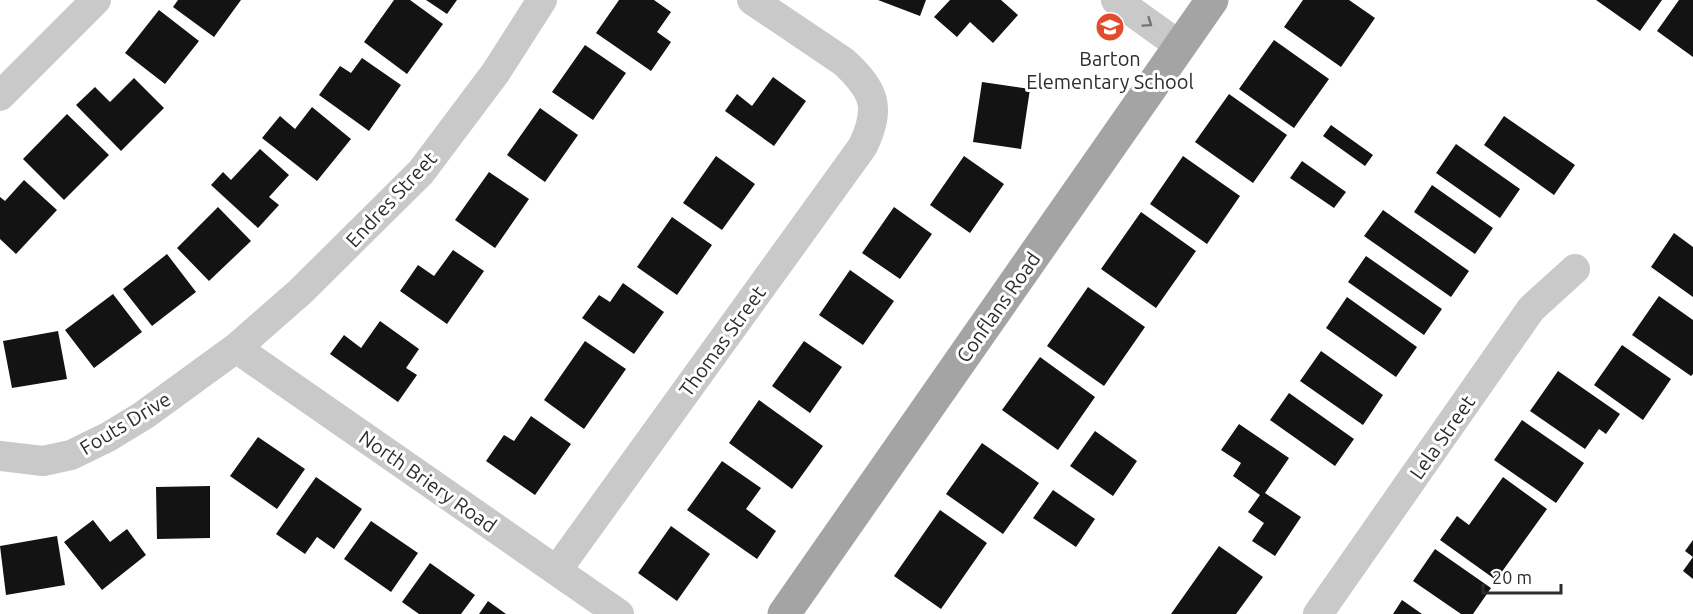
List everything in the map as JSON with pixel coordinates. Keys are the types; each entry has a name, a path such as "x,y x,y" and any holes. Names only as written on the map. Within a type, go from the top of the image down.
{"main road":[{"name":"Conflans Road","path":"784,614 1212,0"}],"street":[{"path":"0,96 96,0"},
{"name":"Endres Street","path":"236,348 300,292 421,172 496,72 542,0"},
{"name":"Thomas Street","path":"556,570 862,146 870,130 874,106 871,96 857,74 844,62 752,0"},
{"path":"1116,0 1180,46"},
{"name":"Lela Street","path":"1318,614 1531,309 1575,270"},
{"name":"Fouts Drive","path":"0,456 43,461 71,455 108,437 144,415 236,348"},
{"name":"North Briery Road","path":"236,348 619,614"}],"building":[{"path":"178,0 241,0 214,37 173,7"},
{"path":"394,0 410,0 443,24 407,74 364,42"},
{"path":"426,0 457,0 447,14"},
{"path":"619,0 654,0 671,12 657,32 671,42 651,71 596,33"},
{"path":"878,0 926,0 920,16"},
{"path":"950,0 1001,0 1018,15 993,43 970,22 957,37 934,17"},
{"path":"1303,0 1349,0 1375,18 1341,67 1284,27"},
{"path":"1596,0 1662,0 1640,31"},
{"path":"1679,0 1693,0 1693,57 1657,31"},
{"path":"159,10 199,41 165,84 125,53"},
{"path":"1274,40 1329,79 1294,128 1239,89"},
{"path":"585,45 626,73 593,120 552,92"},
{"path":"362,58 401,85 369,131 319,95 340,66 351,73"},
{"path":"773,77 806,101 774,146 725,111 737,94 752,106"},
{"path":"134,78 164,108 121,151 76,105 95,87 110,102"},
{"path":"982,82 1030,89 1021,149 973,142"},
{"path":"1229,94 1287,135 1253,183 1195,142"},
{"path":"312,107 351,139 317,181 262,138 280,116 295,129"},
{"path":"540,108 578,135 545,182 507,155"},
{"path":"67,114 109,155 64,200 23,159"},
{"path":"1504,116 1575,165 1554,195 1484,145"},
{"path":"1331,125 1373,155 1365,166 1323,136"},
{"path":"1456,144 1520,189 1500,218 1436,173"},
{"path":"260,149 289,175 269,197 279,205 258,228 211,185 223,172 231,180"},
{"path":"716,156 755,184 722,230 683,203"},
{"path":"964,156 1004,184 970,233 930,205"},
{"path":"1183,156 1240,196 1207,244 1150,204"},
{"path":"1302,161 1346,192 1334,208 1290,178"},
{"path":"489,172 529,199 495,248 455,220"},
{"path":"24,180 57,210 16,254 0,239 0,197 5,201"},
{"path":"1432,185 1493,228 1475,254 1414,212"},
{"path":"218,207 251,241 209,281 177,248"},
{"path":"894,207 932,234 900,279 862,253"},
{"path":"1383,210 1469,271 1451,297 1364,236"},
{"path":"1141,212 1196,251 1156,308 1101,269"},
{"path":"672,217 712,245 677,295 637,267"},
{"path":"1674,233 1693,247 1693,297 1651,267"},
{"path":"453,250 484,271 447,324 400,291 418,265 434,276"},
{"path":"167,254 196,292 152,326 123,289"},
{"path":"1366,256 1442,309 1424,335 1348,282"},
{"path":"850,270 894,301 863,345 819,315"},
{"path":"623,283 664,312 634,354 582,318 599,295 610,302"},
{"path":"1088,287 1145,327 1104,386 1047,346"},
{"path":"113,294 142,332 94,368 65,330"},
{"path":"1659,296 1693,320 1693,374 1691,376 1632,335"},
{"path":"1347,297 1417,347 1396,377 1326,328"},
{"path":"380,321 419,349 406,368 417,375 398,402 330,354 344,335 361,348"},
{"path":"58,331 67,379 12,388 3,341"},
{"path":"585,341 626,369 584,429 544,400"},
{"path":"804,341 842,367 810,413 772,386"},
{"path":"1622,345 1671,379 1643,420 1594,385"},
{"path":"1321,351 1383,395 1363,425 1300,381"},
{"path":"1040,357 1095,397 1058,450 1002,410"},
{"path":"1558,371 1620,414 1606,434 1599,429 1585,449 1530,411"},
{"path":"1289,393 1354,439 1335,466 1270,420"},
{"path":"759,400 823,446 792,489 729,443"},
{"path":"531,416 571,444 535,495 486,461 504,435 514,441"},
{"path":"1522,420 1584,463 1556,503 1494,460"},
{"path":"1239,424 1289,458 1265,493 1301,517 1275,556 1252,541 1264,523 1248,512 1260,495 1233,476 1241,463 1221,450"},
{"path":"1095,431 1137,461 1113,496 1070,466"},
{"path":"258,437 305,469 277,509 230,476"},
{"path":"982,443 1039,483 1003,534 946,494"},
{"path":"722,461 761,488 746,509 776,531 757,559 687,510"},
{"path":"316,477 362,509 334,549 317,537 305,554 276,534"},
{"path":"1503,477 1547,509 1496,580 1440,540 1457,516 1469,525"},
{"path":"210,486 210,538 157,539 156,487"},
{"path":"1053,490 1095,519 1076,547 1033,518"},
{"path":"940,510 987,543 941,609 894,576"},
{"path":"93,520 110,542 127,529 146,555 102,590 64,542"},
{"path":"371,521 418,553 391,592 344,559"},
{"path":"671,526 710,554 677,601 638,573"},
{"path":"57,536 65,585 6,595 0,546"},
{"path":"1693,540 1693,557 1685,551"},
{"path":"1219,546 1263,577 1236,614 1171,614"},
{"path":"1435,549 1491,588 1473,614 1461,614 1413,581"},
{"path":"1693,557 1693,579 1683,571"},
{"path":"430,563 475,595 461,614 419,614 402,602"},
{"path":"1402,600 1422,614 1393,614"},
{"path":"488,601 506,614 479,614"}],"place":[{"name":"Barton Elementary School","path":"1110,27"}]}
